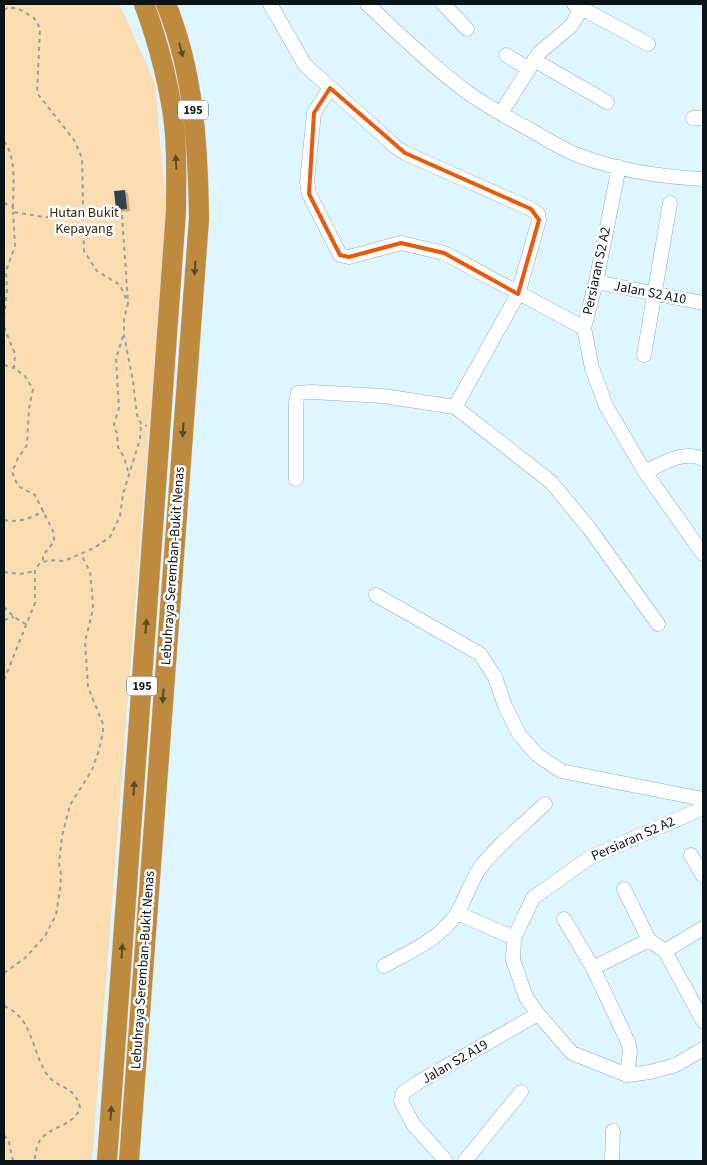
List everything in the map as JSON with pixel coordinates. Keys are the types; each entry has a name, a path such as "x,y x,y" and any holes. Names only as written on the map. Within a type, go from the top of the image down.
{"highway":[{"path":"132,4 163,70"},
{"name":"Lebuhraya Seremban-Bukit Nenas","path":"107,1161 176,211 175,133 163,70 144,4"},
{"name":"Lebuhraya Seremban-Bukit Nenas","path":"129,1161 199,219 198,166 193,107 187,71 173,20 166,4"}],"street":[{"path":"270,4 305,65 396,147 405,153 530,208 538,214 518,294 455,407"},
{"path":"369,4 407,41 467,92 563,148 581,156 619,167 678,178 703,179"},
{"path":"443,4 467,29"},
{"path":"501,113 540,52 571,26 579,5 648,44"},
{"path":"506,55 607,102"},
{"path":"330,88 314,113 307,182 309,194 340,255 349,257 401,243 444,253 584,328"},
{"name":"Persiaran S2 A2","path":"619,167 596,282 584,328 592,368 606,406 645,472 703,554"},
{"path":"644,355 670,203"},
{"name":"Jalan S2 A10","path":"596,282 703,303"},
{"path":"296,478 296,404 298,393 383,396 455,407 551,482 589,528 658,624"},
{"path":"645,472 670,458 696,456 703,459"},
{"path":"376,595 480,654 495,677 505,706 519,734 536,754 561,771 703,799"},
{"path":"384,966 432,940 457,912 478,870 488,858 545,804"},
{"name":"Persiaran S2 A2","path":"703,808 589,858 533,898 514,938 512,960 526,997 538,1014 572,1053 627,1075 650,1072 676,1065 703,1050"},
{"path":"691,855 703,876"},
{"path":"624,889 649,940 665,951 703,1020"},
{"path":"457,912 514,938"},
{"path":"564,919 593,968 628,1042 630,1051 627,1075"},
{"path":"665,951 703,928"},
{"path":"593,968 649,940"},
{"name":"Jalan S2 A19","path":"446,1161 413,1124 401,1101 403,1093 417,1083 538,1014"},
{"path":"464,1161 521,1092"},
{"path":"612,1161 613,1130"}],"path":[{"path":"4,10 9,7 21,10 34,18 40,28 38,93 74,140 82,158 84,251 97,271 120,285 128,303"},
{"path":"4,141 9,149 14,168 12,207 15,246 6,271 7,290 4,317"},
{"path":"4,203 12,207"},
{"path":"13,212 44,217 82,218"},
{"path":"43,562 64,561 94,548 110,537 120,516 128,473 140,439 141,424 137,416 124,335 124,319 128,303 122,214"},
{"path":"4,327 15,354 14,368"},
{"path":"124,335 116,360 119,408 114,428 117,433 118,447 126,462 128,473"},
{"path":"4,364 25,376 33,389 29,408 27,445 18,458 12,472 18,486 35,495 54,533 54,542 43,555 43,562 35,571 20,574 4,572"},
{"path":"141,424 147,426 153,422 162,407"},
{"path":"4,520 11,521 31,518 44,511"},
{"path":"4,973 25,958 34,948 44,936 56,915 60,890 61,875 59,863 62,836 70,805 92,770 101,741 103,724 88,686 86,668 86,635 93,609 90,572 81,554"},
{"path":"4,680 35,603 35,571"},
{"path":"4,607 14,617 27,625"},
{"path":"4,620 14,617"},
{"path":"4,1006 12,1010 25,1023 30,1031 46,1073 52,1081 73,1092 78,1099 80,1107 75,1117 42,1138 37,1146 34,1161"},
{"path":"4,1135 9,1142 13,1161"}],"highlighted area":[{"path":"330,88 405,153 531,209 539,220 518,294 444,253 401,243 349,257 340,255 309,194 314,113"}],"green space":[{"name":"Hutan Bukit Kepayang","path":"4,4 118,4 155,83 166,210 92,1161 4,1161"}],"building":[{"path":"125,190 127,209 116,210 114,191"}]}
